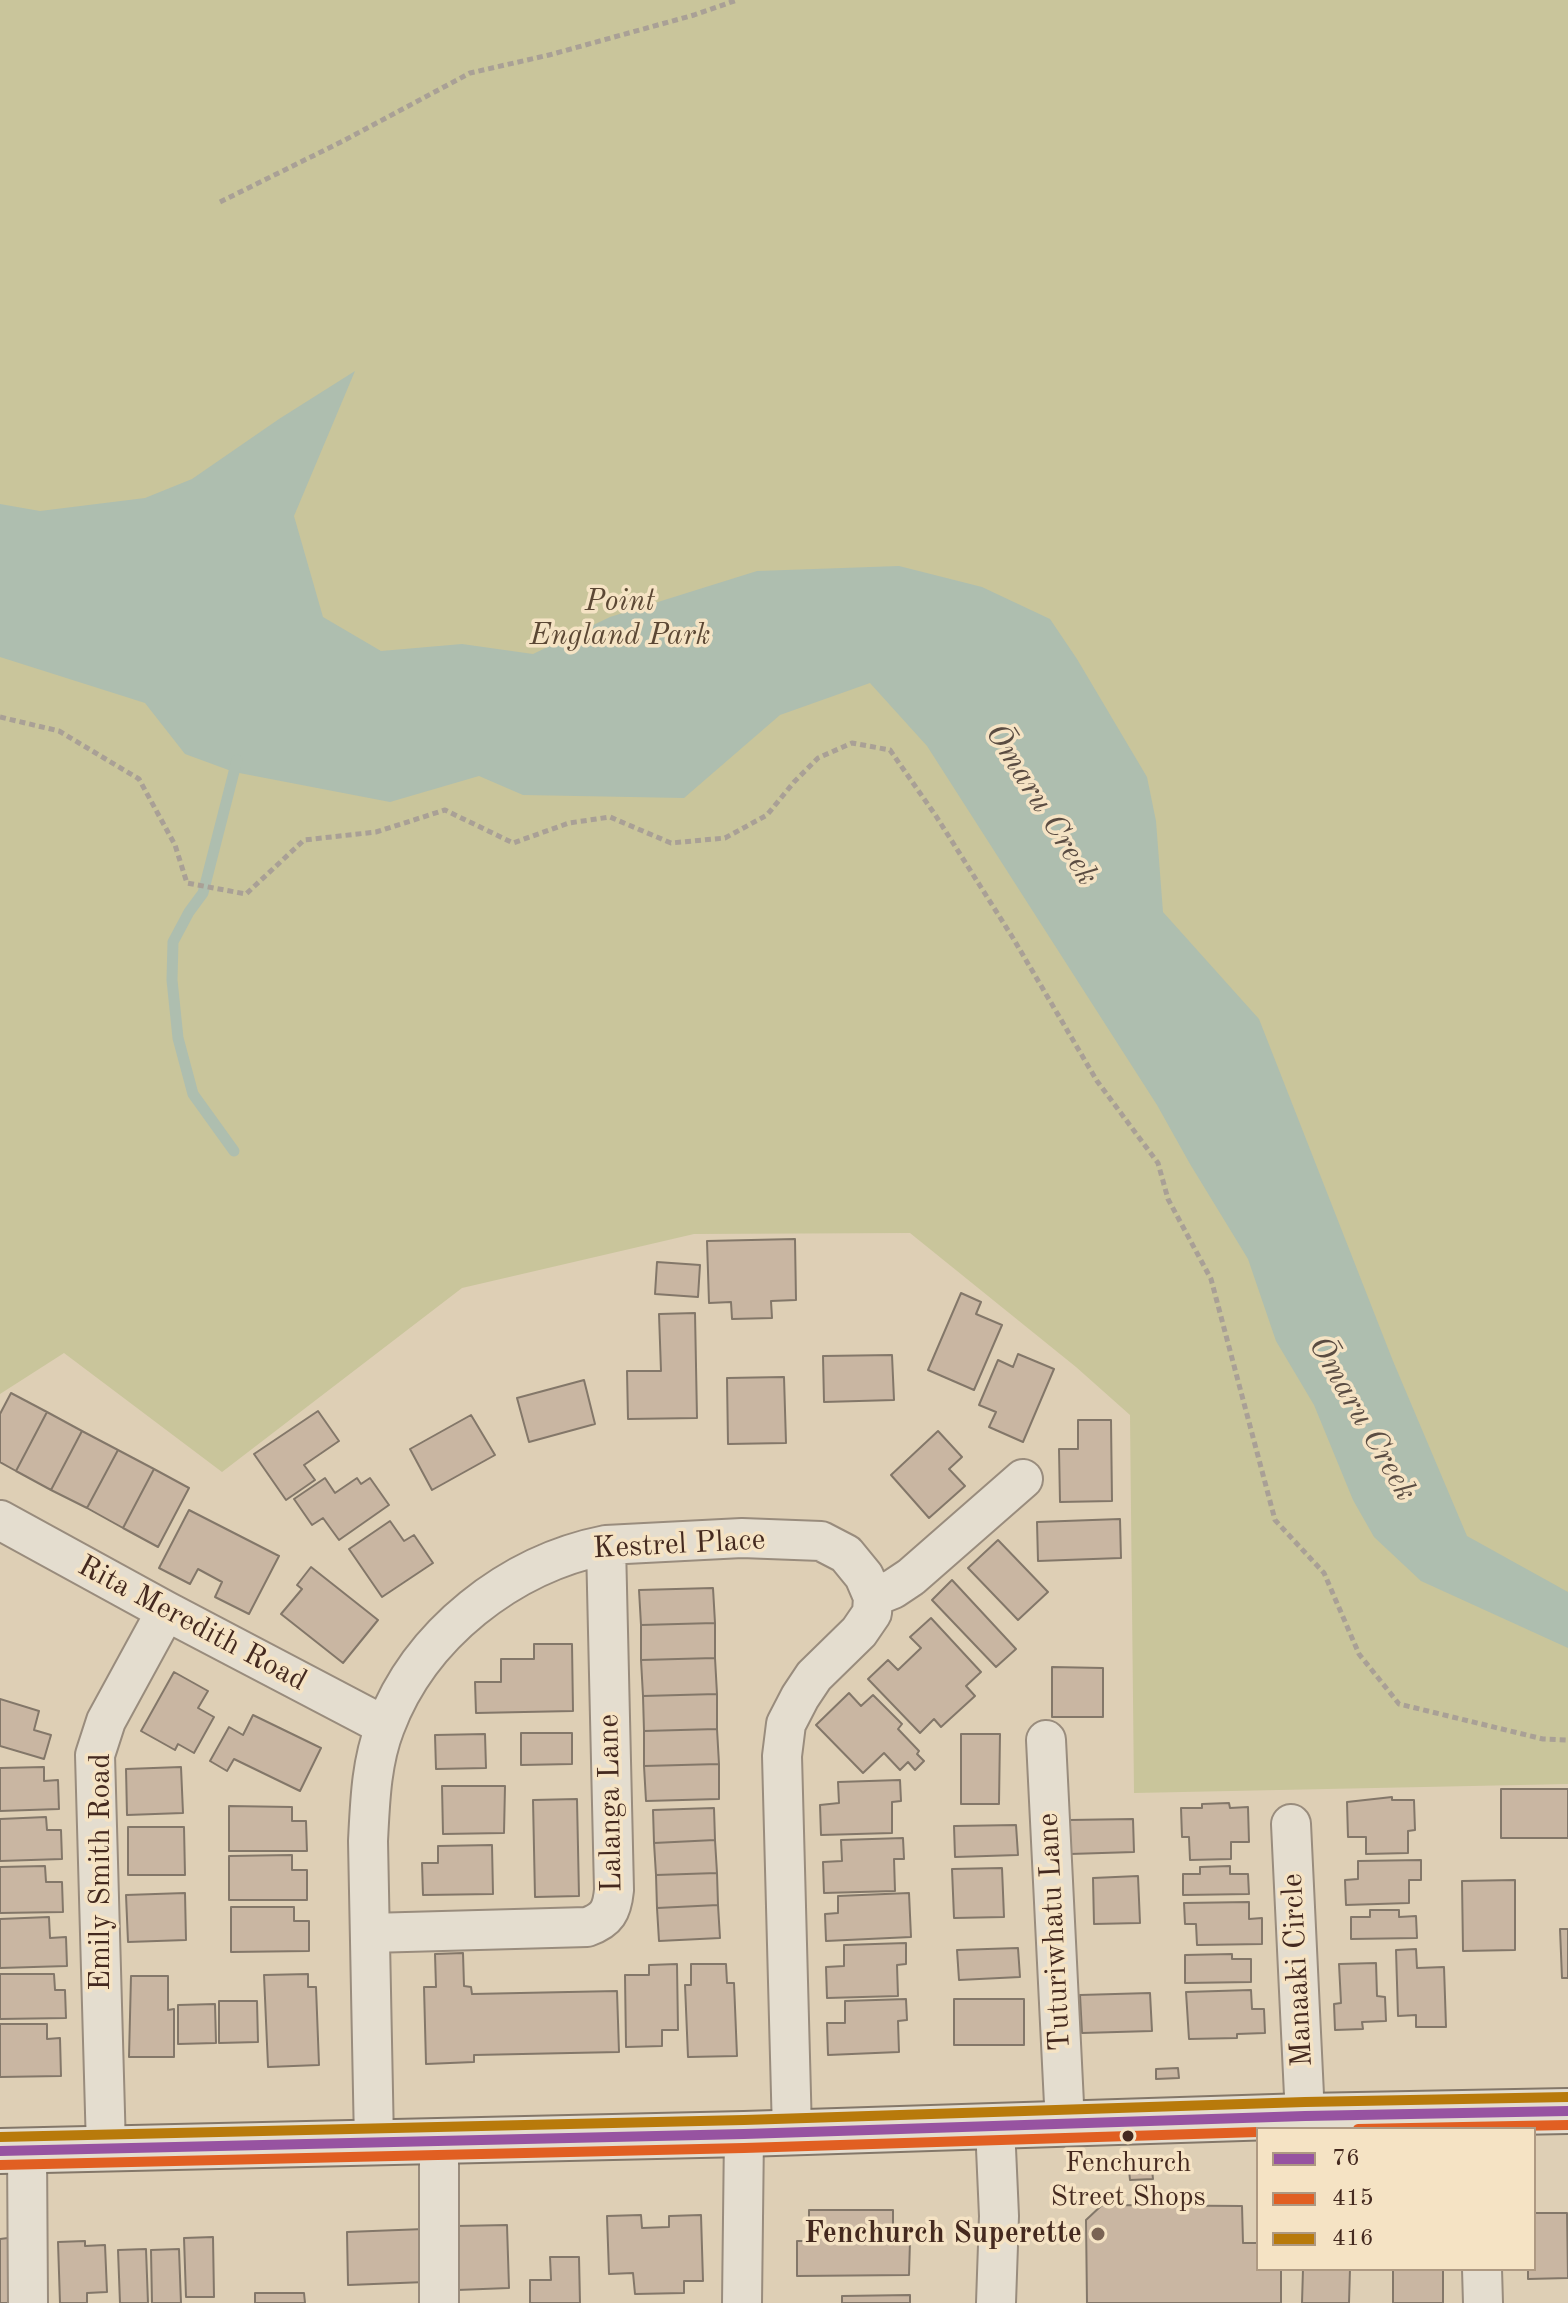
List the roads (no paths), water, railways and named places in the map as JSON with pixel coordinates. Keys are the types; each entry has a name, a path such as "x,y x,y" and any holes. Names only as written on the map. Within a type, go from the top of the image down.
{"main road":[{"path":"14,2150 744,2134 1305,2116 1478,2121 1568,2111"}],"street":[{"path":"792,2132 782,1756 786,1724 814,1676 859,1632 872,1613 873,1597 911,1577 1023,1479"},
{"name":"Rita Meredith Road","path":"0,1520 385,1726"},
{"name":"Kestrel Place","path":"374,2142 368,1841 370,1802 385,1726 431,1650 490,1594 522,1574 584,1549 606,1545 742,1538 821,1541 846,1554 864,1576 873,1597"},
{"name":"Lalanga Lane","path":"370,1933 587,1927 605,1918 612,1908 606,1545"},
{"name":"Emily Smith Road","path":"106,2148 95,1755 106,1721 166,1611"},
{"name":"Tuturiwhatu Lane","path":"1046,1740 1065,2124"},
{"name":"Manaaki Circle","path":"1291,1824 1305,2116"},
{"path":"995,2126 999,2216 996,2303"},
{"path":"742,2303 744,2134"},
{"path":"439,2141 439,2303"},
{"path":"14,2150 28,2303"},
{"path":"1482,2271 1483,2303"}],"water":[{"name":"Ōmaru Creek","path":"355,371 294,516 323,617 381,651 462,644 533,654 610,617 757,571 899,566 982,587 1050,619 1147,777 1156,821 1163,912 1259,1019 1393,1361 1467,1536 1568,1592 1568,1648 1421,1581 1374,1537 1353,1500 1314,1405 1276,1341 1248,1259 1157,1105 927,746 870,683 780,715 684,798 523,795 479,776 390,802 234,772 185,754 145,703 0,657 0,504 40,511 145,498 192,479"}],"waterway":[{"path":"234,1151 193,1094 178,1038 172,980 173,942 203,893 237,760"}],"place":[{"name":"Fenchurch Street Shops","path":"1128,2136"},
{"name":"Fenchurch Superette","path":"1098,2234"}],"park label":[{"name":"Point England Park","path":"620,619"}]}
